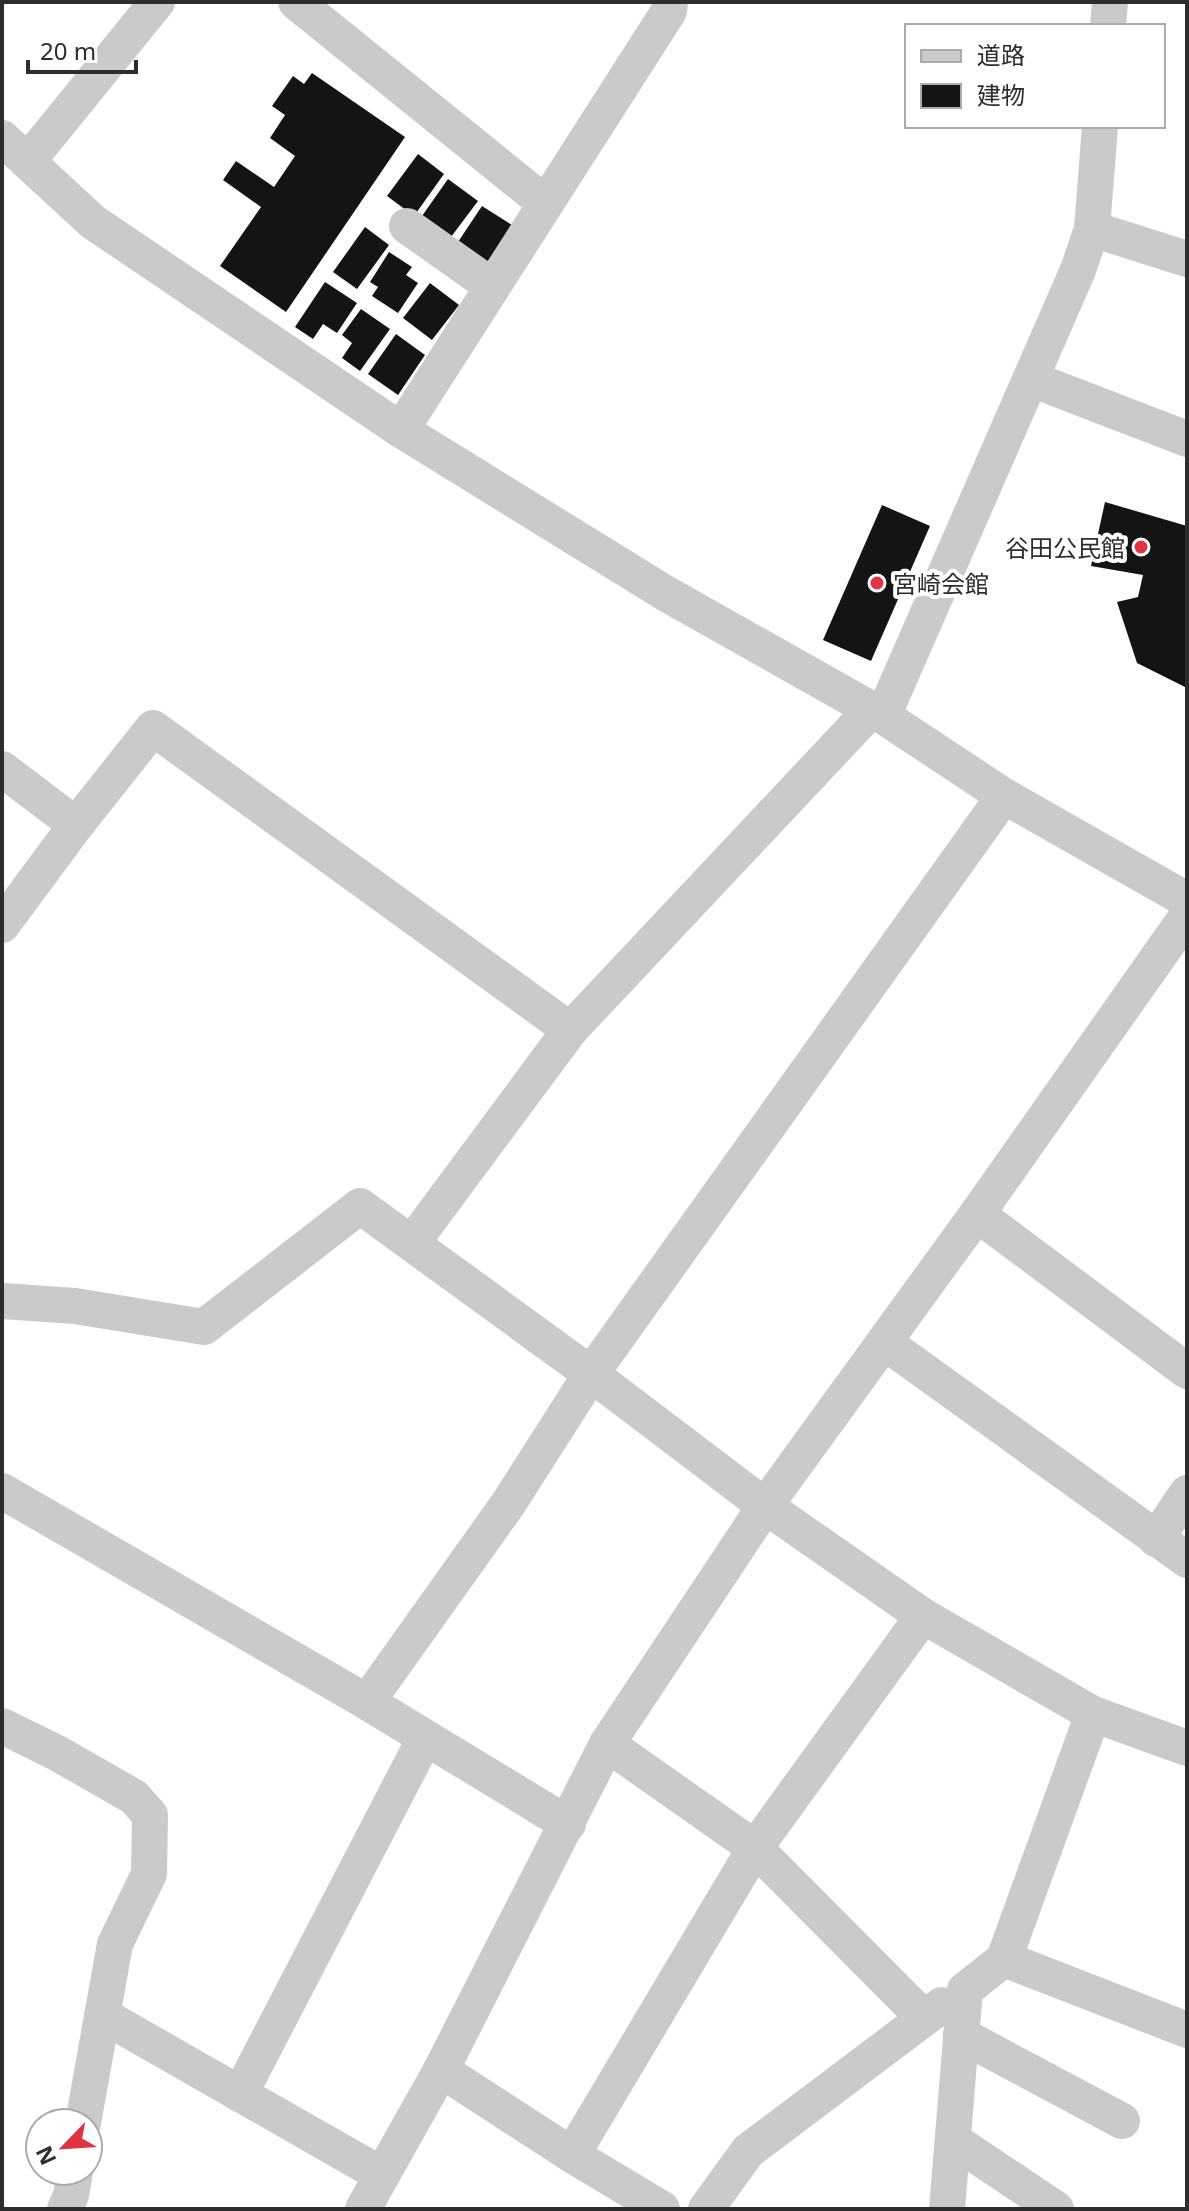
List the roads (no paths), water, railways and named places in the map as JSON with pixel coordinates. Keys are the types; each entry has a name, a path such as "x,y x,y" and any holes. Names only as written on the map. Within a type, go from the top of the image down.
{"street":[{"path":"157,2 10,150 93,222 401,430 665,593 878,712 1004,796 1187,900"},
{"path":"296,2 545,203"},
{"path":"401,430 669,11 670,2"},
{"path":"1108,24 1110,2"},
{"path":"412,1243 570,1030 878,712 1078,270 1092,229 1100,128"},
{"path":"407,226 492,286"},
{"path":"1092,229 1187,259"},
{"path":"1031,379 1187,439"},
{"path":"2,925 153,728 570,1030"},
{"path":"2,769 76,825"},
{"path":"367,1702 508,1504 591,1374 1004,796"},
{"path":"363,2209 441,2070 607,1744 765,1506 977,1214 1187,916"},
{"path":"2,1301 75,1306 204,1327 360,1206 591,1374 765,1506 923,1616 1093,1714 1187,1748"},
{"path":"977,1214 1187,1371"},
{"path":"884,1342 1187,1560"},
{"path":"2,1491 367,1702 568,1824"},
{"path":"1156,1539 1187,1493"},
{"path":"572,2155 755,1848 923,1616"},
{"path":"706,2209 748,2151 1004,1959 1093,1714"},
{"path":"2,1726 134,1797 150,1815 149,1874 115,1944 86,2107"},
{"path":"240,2094 425,1738"},
{"path":"607,1744 755,1848 924,2018"},
{"path":"1004,1959 1185,2022"},
{"path":"947,2209 965,1990"},
{"path":"102,2015 382,2175"},
{"path":"961,2035 1122,2121"},
{"path":"441,2070 662,2209"},
{"path":"953,2140 1056,2209"}],"place":[{"name":"谷田公民館","path":"1141,547"},
{"name":"宮崎会館","path":"877,583"}]}
